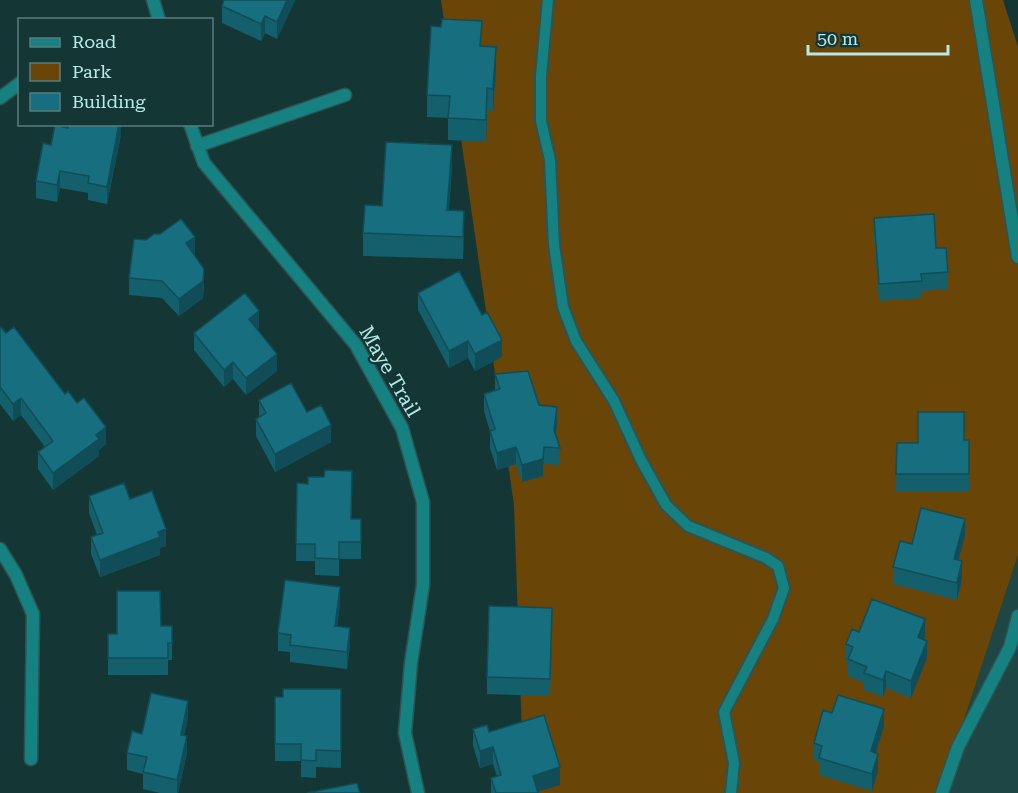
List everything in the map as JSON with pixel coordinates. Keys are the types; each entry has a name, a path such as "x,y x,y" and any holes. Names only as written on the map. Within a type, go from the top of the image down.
{"street":[{"path":"153,0 158,18"},
{"path":"976,0 1018,257"},
{"path":"0,98 18,84"},
{"path":"197,146 345,95"},
{"name":"Maye Trail","path":"191,126 204,163 356,345 402,428 423,502 423,585 411,663 405,733 418,793"},
{"path":"0,549 16,575 33,614 31,759"},
{"path":"942,793 958,747 1010,647 1018,616"}],"lane":[{"path":"548,0 541,76 541,121 550,160 554,245 563,307 576,341 614,401 641,460 666,505 688,526 766,558 778,566 784,588 773,619 724,712 734,763 731,793"}],"shaded area":[{"path":"1018,555 1018,793 940,793"}],"green space":[{"path":"441,0 1003,0 1018,47 1018,555 940,793 524,793 514,505"}],"building":[{"path":"224,0 287,0 277,22 265,16 261,24 222,6"},
{"path":"442,19 482,21 480,46 496,47 493,89 487,88 486,120 448,118 450,96 427,95 431,26 441,27"},
{"path":"55,126 68,128 68,126 119,126 107,187 88,183 89,176 60,171 57,185 36,181 43,143 51,145"},
{"path":"386,142 452,145 447,210 464,211 463,237 363,233 365,205 382,206"},
{"path":"934,214 936,248 946,248 948,272 921,274 922,281 879,284 874,218"},
{"path":"181,219 195,237 186,243 204,269 203,281 179,299 162,281 129,278 134,239 146,240 154,234 160,234"},
{"path":"459,271 482,315 487,312 502,340 475,354 468,341 449,351 418,293"},
{"path":"245,293 259,311 249,319 277,354 246,378 233,362 224,370 194,333"},
{"path":"0,327 6,333 14,327 65,394 68,391 77,403 84,398 106,427 96,435 99,439 53,473 38,452 53,441 21,398 13,404 0,387"},
{"path":"528,371 539,405 557,407 554,430 560,448 544,447 543,459 522,465 516,447 497,453 490,431 495,429 484,394 500,389 495,374"},
{"path":"291,383 307,412 321,405 331,425 275,454 256,419 266,413 259,400"},
{"path":"918,412 964,412 964,440 969,440 969,474 896,474 897,443 918,443"},
{"path":"325,470 352,471 351,519 361,519 361,542 339,542 339,559 315,558 315,544 296,544 297,483 308,484 308,477 324,477"},
{"path":"124,483 130,499 152,491 166,529 158,532 160,537 100,560 91,537 103,533 89,496"},
{"path":"921,508 965,519 954,559 962,561 957,583 893,567 900,541 912,544"},
{"path":"285,580 340,587 335,626 350,628 347,652 290,645 291,635 278,633"},
{"path":"117,591 160,591 161,626 172,626 172,643 168,643 168,658 108,658 108,634 117,634"},
{"path":"872,599 925,619 918,637 927,641 911,681 886,671 883,680 864,673 867,667 848,659 853,647 846,644 852,629 859,632"},
{"path":"489,606 552,608 550,679 487,677"},
{"path":"283,689 341,689 341,751 316,750 316,761 301,760 301,744 275,744 275,697 283,697"},
{"path":"151,693 188,701 181,735 187,736 177,780 143,772 147,757 127,753 132,731 142,734"},
{"path":"838,695 884,709 871,751 878,754 872,774 819,758 822,746 814,743 823,710 832,713"},
{"path":"544,715 560,767 533,776 538,793 496,793 491,778 501,775 493,747 480,751 473,729 487,725 489,732"},
{"path":"357,783 360,793 307,793"}]}
